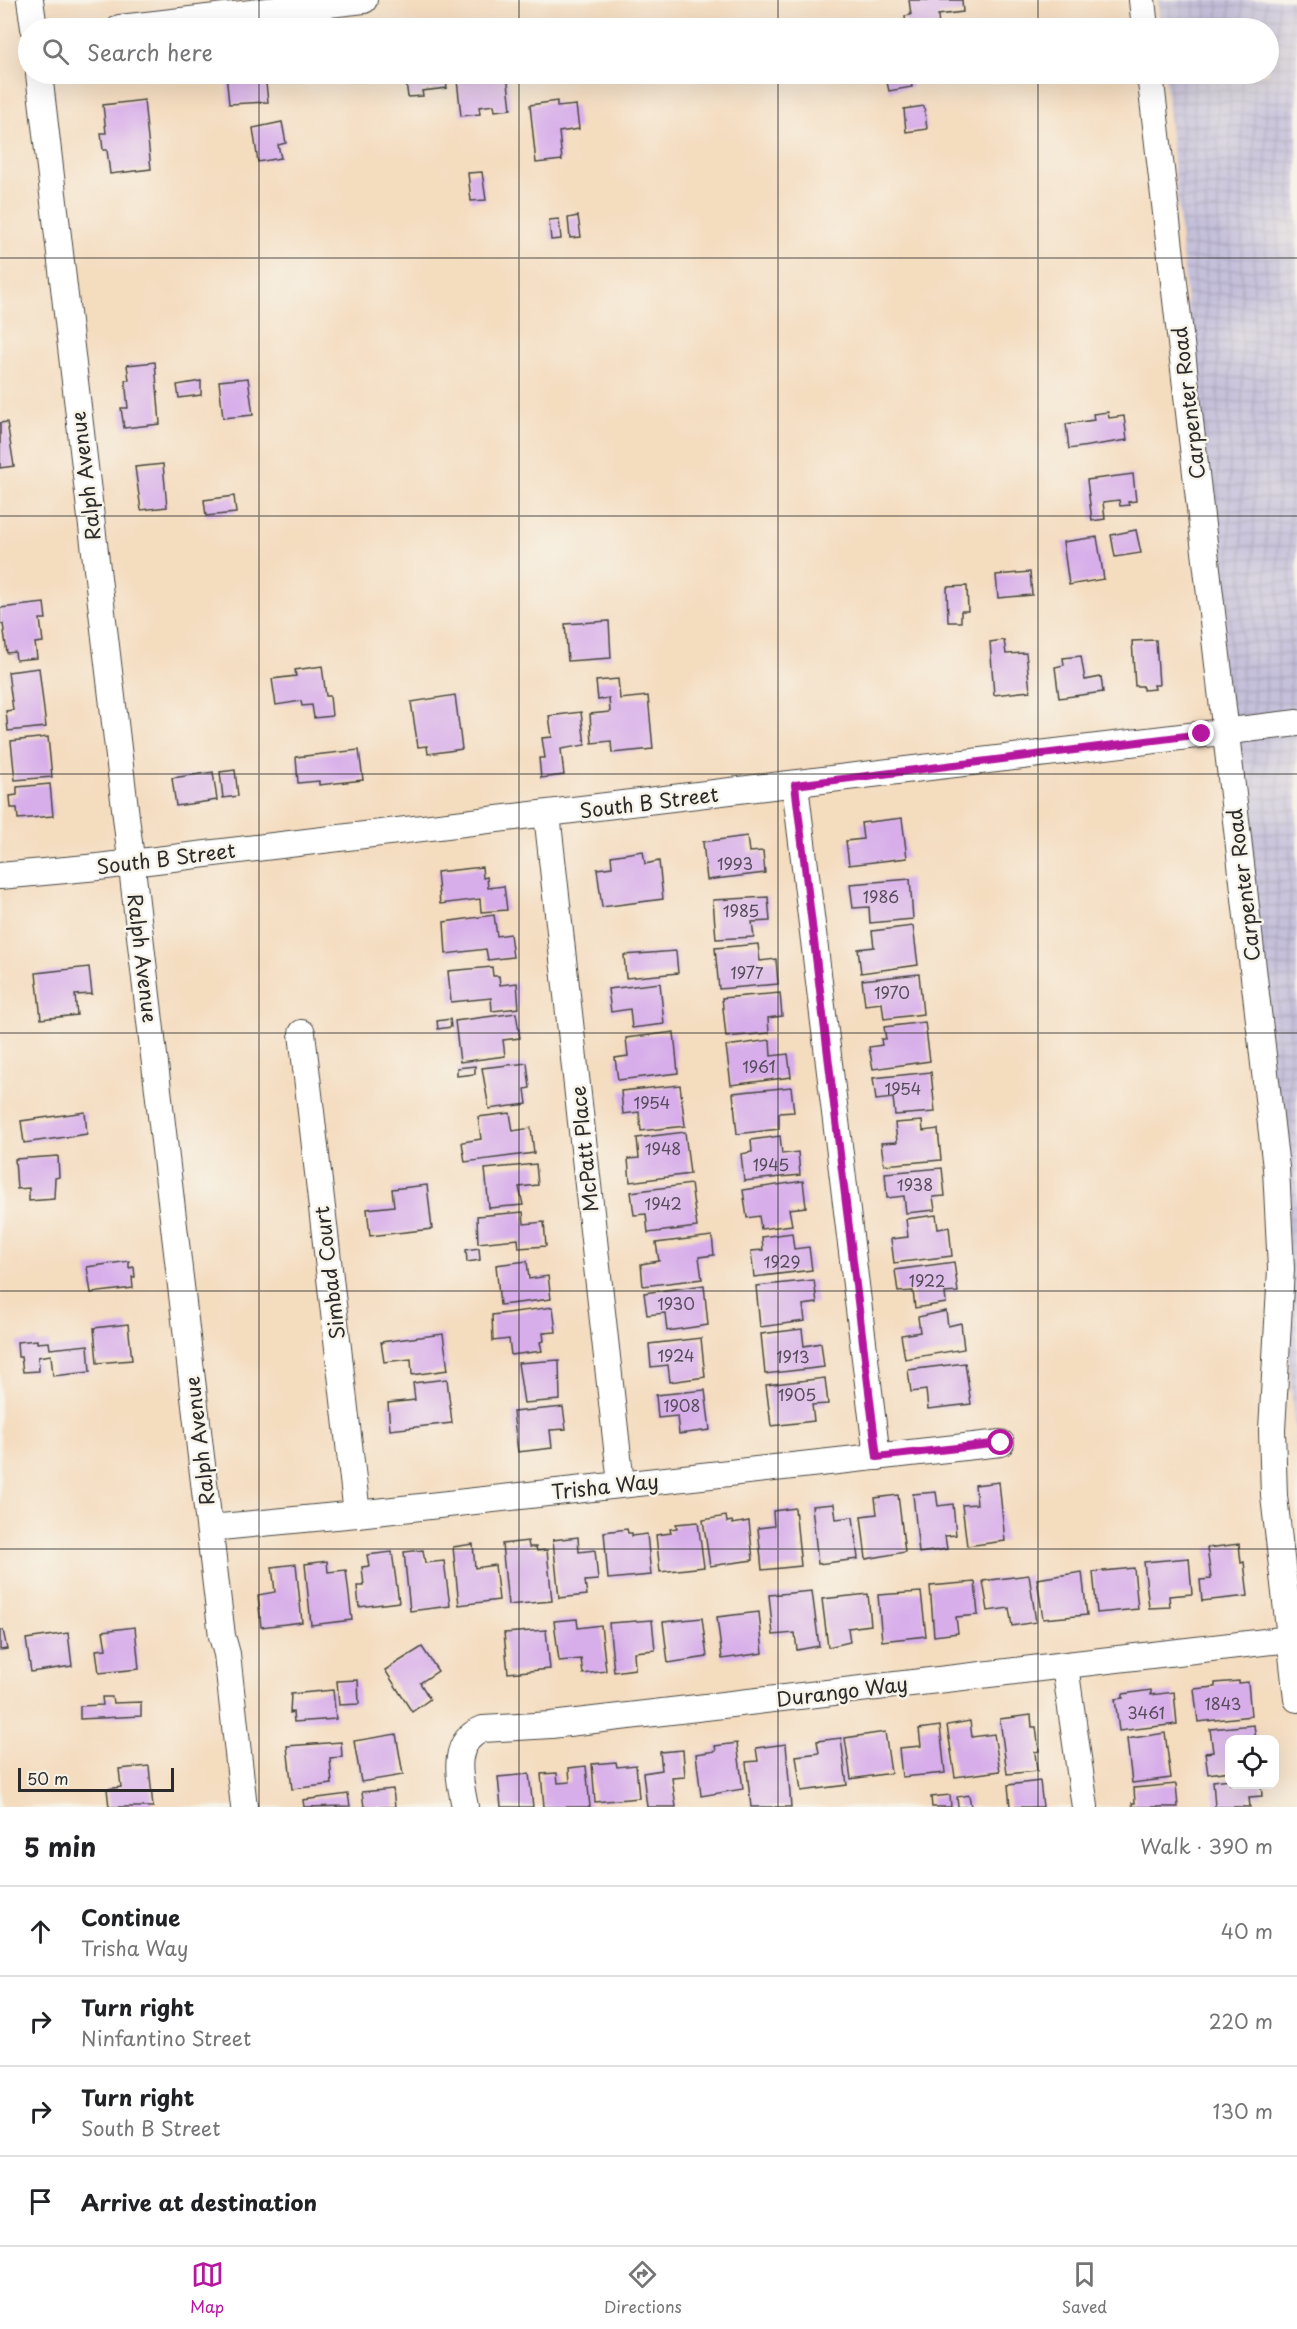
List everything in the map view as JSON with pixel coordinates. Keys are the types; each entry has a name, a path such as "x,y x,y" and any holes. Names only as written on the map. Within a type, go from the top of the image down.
{"street":[{"path":"30,0 33,18"},
{"path":"207,18 364,0"},
{"path":"1142,0 1144,18"},
{"name":"Ralph Avenue","path":"40,84 244,1807"},
{"name":"Carpenter Road","path":"1151,84 1280,1209 1281,1269 1272,1430 1274,1496 1297,1699"},
{"name":"South B Street","path":"0,876 795,785 1297,723"},
{"path":"795,785 877,1457"},
{"name":"McPatt Place","path":"547,814 621,1484"},
{"name":"Simbad Court","path":"302,1032 357,1514"},
{"name":"Trisha Way","path":"210,1528 1001,1443"},
{"name":"Durango Way","path":"465,1807 459,1776 459,1758 466,1741 476,1731 483,1729 551,1725 1290,1639"},
{"path":"1065,1666 1084,1807"}],"shaded area":[{"path":"1158,0 1297,0 1297,1450 1166,84 1279,84 1279,18 1159,18"}],"building":[{"path":"909,0 962,0 963,12 938,15 938,18 905,18 905,16 911,15"},
{"path":"227,84 266,84 268,102 229,104"},
{"path":"406,84 446,84 447,88 422,91 423,96 408,97"},
{"path":"457,84 508,84 511,109 495,111 494,105 479,107 480,114 461,116"},
{"path":"887,84 912,84 912,87 889,91"},
{"path":"144,100 151,169 110,174 107,150 103,150 101,133 106,133 103,105"},
{"path":"557,101 557,107 576,105 579,129 559,132 562,160 536,163 530,105"},
{"path":"924,106 927,129 906,132 904,109"},
{"path":"282,122 286,143 278,145 281,158 258,162 253,128"},
{"path":"482,172 486,200 471,201 468,173"},
{"path":"578,216 581,237 570,238 568,218"},
{"path":"559,219 561,239 551,240 549,220"},
{"path":"155,362 160,424 124,428 121,408 128,408 125,380 129,380 127,365"},
{"path":"248,378 253,415 223,418 219,381"},
{"path":"201,381 201,395 179,398 177,385"},
{"path":"1108,412 1109,418 1124,416 1127,440 1069,449 1066,424 1094,420 1093,414"},
{"path":"7,422 14,466 0,468 0,423"},
{"path":"163,464 167,507 141,510 135,467"},
{"path":"1133,474 1136,501 1120,506 1119,500 1103,502 1105,519 1092,521 1087,480"},
{"path":"234,496 236,513 206,516 204,500"},
{"path":"1136,530 1141,553 1115,557 1111,535"},
{"path":"1097,537 1104,579 1069,585 1063,542"},
{"path":"1030,572 1032,595 998,598 996,575"},
{"path":"967,586 968,611 961,611 961,622 948,622 947,587"},
{"path":"44,603 46,619 40,619 43,642 35,643 37,658 16,660 15,652 7,653 3,624 0,624 0,608"},
{"path":"609,621 611,658 568,661 565,624"},
{"path":"1004,640 1006,654 1026,653 1030,691 994,695 990,642"},
{"path":"1156,640 1159,685 1154,685 1155,689 1143,690 1143,686 1135,686 1132,641"},
{"path":"1081,656 1085,680 1101,677 1103,692 1059,698 1055,667 1064,665 1063,658"},
{"path":"322,666 326,696 330,696 332,716 314,718 312,705 302,706 301,701 276,705 272,679 296,676 295,670"},
{"path":"39,668 46,727 8,731 6,711 13,710 8,672"},
{"path":"618,679 620,699 648,696 653,749 612,753 611,741 592,743 590,714 610,712 609,698 598,700 596,681"},
{"path":"455,695 462,749 428,754 427,746 418,747 411,702"},
{"path":"581,712 585,745 561,749 564,775 541,778 539,758 545,758 542,738 552,737 549,716"},
{"path":"48,737 52,777 15,780 11,741"},
{"path":"359,750 363,780 319,785 319,781 298,783 296,757"},
{"path":"235,770 238,796 223,798 220,772"},
{"path":"213,772 217,800 176,806 172,778"},
{"path":"50,784 53,816 18,819 17,808 11,808 10,796 17,795 17,787"},
{"path":"902,818 907,858 849,865 846,841 863,839 861,823"},
{"path":"747,836 749,852 763,851 765,873 707,880 703,842"},
{"path":"643,851 645,864 659,861 663,899 602,907 597,869 612,867 611,856"},
{"path":"482,867 483,878 487,877 488,888 504,886 507,910 481,912 480,899 440,904 437,872"},
{"path":"910,879 913,919 870,923 869,907 853,908 850,884"},
{"path":"768,897 770,921 752,922 754,937 716,939 713,900"},
{"path":"494,915 497,936 510,934 513,957 488,960 486,949 446,954 444,922"},
{"path":"913,926 918,965 861,973 858,949 874,947 872,931"},
{"path":"758,944 760,961 776,959 778,984 719,989 715,948"},
{"path":"676,951 678,973 626,978 624,955"},
{"path":"89,967 92,994 75,995 77,1015 41,1019 36,973"},
{"path":"492,967 493,976 499,976 500,985 517,983 519,1008 492,1011 491,998 451,1002 448,971"},
{"path":"919,974 923,1014 884,1019 882,1003 865,1005 862,980"},
{"path":"660,983 664,1024 632,1028 630,1009 611,1012 608,989"},
{"path":"780,993 782,1016 768,1018 769,1033 726,1037 722,998"},
{"path":"516,1013 520,1038 503,1040 505,1056 460,1062 455,1021"},
{"path":"450,1019 451,1027 438,1029 437,1021"},
{"path":"925,1022 930,1061 873,1069 869,1047 882,1045 881,1039 886,1039 884,1027"},
{"path":"674,1032 678,1073 618,1080 615,1058 628,1056 626,1038"},
{"path":"770,1040 771,1056 788,1054 791,1077 731,1085 726,1046"},
{"path":"527,1063 530,1088 525,1089 527,1104 489,1109 482,1068"},
{"path":"475,1066 475,1074 457,1076 457,1068"},
{"path":"931,1072 935,1112 895,1115 893,1098 876,1100 873,1078"},
{"path":"680,1085 685,1126 641,1131 639,1112 623,1114 621,1091"},
{"path":"791,1087 794,1112 779,1113 779,1129 737,1134 733,1093"},
{"path":"85,1112 87,1134 24,1143 21,1121"},
{"path":"510,1113 513,1131 531,1128 534,1153 465,1162 462,1142 481,1139 478,1117"},
{"path":"922,1121 923,1131 938,1129 941,1160 884,1165 881,1143 897,1142 895,1123"},
{"path":"685,1132 690,1174 630,1182 628,1159 639,1158 637,1138"},
{"path":"780,1136 782,1154 798,1152 800,1175 744,1181 741,1154 752,1152 751,1140"},
{"path":"58,1156 59,1177 55,1178 54,1199 29,1201 29,1188 17,1189 15,1159"},
{"path":"536,1164 538,1185 519,1187 523,1205 489,1208 485,1169"},
{"path":"942,1168 945,1196 933,1197 935,1210 906,1213 904,1196 887,1198 885,1173"},
{"path":"803,1181 806,1207 789,1209 792,1225 761,1229 759,1216 747,1218 743,1190"},
{"path":"691,1184 697,1227 648,1233 646,1214 634,1215 631,1192"},
{"path":"427,1185 432,1229 370,1236 367,1209 394,1206 392,1189"},
{"path":"523,1212 524,1224 544,1222 546,1246 519,1248 518,1239 478,1243 477,1216"},
{"path":"936,1215 938,1229 949,1227 952,1256 894,1263 891,1239 908,1237 906,1219"},
{"path":"792,1233 794,1249 809,1247 812,1270 754,1277 751,1251 763,1250 762,1237"},
{"path":"712,1236 714,1255 699,1257 702,1279 643,1286 641,1264 659,1261 656,1243"},
{"path":"479,1248 480,1260 467,1262 466,1250"},
{"path":"129,1261 129,1268 134,1267 133,1288 91,1293 87,1267"},
{"path":"527,1261 529,1279 548,1276 551,1299 500,1305 496,1265"},
{"path":"954,1262 958,1292 945,1293 946,1303 915,1308 913,1291 898,1292 895,1270"},
{"path":"814,1280 817,1303 803,1305 805,1321 760,1327 756,1286"},
{"path":"704,1285 708,1325 667,1331 665,1313 647,1315 644,1293"},
{"path":"553,1307 556,1332 543,1333 544,1341 540,1342 542,1351 511,1355 509,1339 493,1341 492,1315"},
{"path":"946,1311 948,1326 961,1323 964,1349 905,1359 901,1335 920,1332 918,1317"},
{"path":"128,1324 132,1360 97,1363 94,1328"},
{"path":"802,1329 804,1346 821,1343 824,1367 765,1374 761,1334"},
{"path":"443,1334 448,1370 412,1375 411,1359 384,1362 381,1342"},
{"path":"701,1338 705,1377 670,1382 668,1365 651,1367 649,1344"},
{"path":"37,1340 37,1343 49,1342 50,1349 88,1345 90,1372 53,1376 51,1355 38,1357 39,1371 23,1372 21,1357 18,1357 17,1342"},
{"path":"559,1360 560,1400 524,1403 518,1363"},
{"path":"965,1363 971,1404 928,1409 926,1390 911,1392 908,1370"},
{"path":"825,1378 828,1404 812,1405 814,1421 771,1426 766,1385"},
{"path":"447,1379 452,1423 390,1430 388,1403 415,1400 413,1383"},
{"path":"705,1390 710,1430 679,1434 677,1416 658,1418 656,1395"},
{"path":"563,1407 566,1429 550,1430 552,1448 518,1452 513,1412"},
{"path":"999,1482 1005,1541 967,1546 962,1505 977,1504 975,1485"},
{"path":"936,1492 938,1506 953,1504 956,1535 945,1536 947,1549 919,1553 913,1494"},
{"path":"898,1495 905,1552 866,1559 861,1516 877,1514 875,1498"},
{"path":"834,1504 836,1519 853,1517 858,1559 818,1564 812,1506"},
{"path":"795,1508 801,1566 762,1570 758,1528 774,1526 773,1511"},
{"path":"726,1516 727,1522 732,1521 733,1524 749,1521 753,1560 710,1566 703,1520"},
{"path":"698,1522 704,1567 660,1572 656,1535 671,1533 670,1529 677,1528 676,1524"},
{"path":"627,1529 632,1536 647,1534 651,1575 608,1579 604,1532"},
{"path":"578,1537 579,1552 595,1550 598,1580 585,1581 587,1595 559,1598 553,1540"},
{"path":"528,1541 529,1547 536,1547 537,1551 547,1550 552,1601 508,1605 502,1544"},
{"path":"473,1544 475,1568 495,1565 499,1600 459,1605 453,1547"},
{"path":"1239,1544 1241,1563 1244,1562 1248,1596 1202,1601 1200,1580 1211,1579 1207,1548"},
{"path":"423,1550 425,1563 444,1561 450,1606 410,1611 404,1552"},
{"path":"392,1552 399,1602 359,1607 357,1586 364,1586 362,1567 369,1566 367,1555"},
{"path":"1189,1558 1192,1594 1169,1596 1170,1607 1149,1608 1144,1562"},
{"path":"327,1561 328,1572 346,1570 352,1620 311,1625 305,1564"},
{"path":"296,1564 302,1622 261,1627 258,1595 275,1592 272,1567"},
{"path":"1134,1568 1138,1609 1097,1613 1093,1572"},
{"path":"1082,1572 1087,1615 1043,1619 1037,1579"},
{"path":"1029,1575 1036,1622 1012,1626 1009,1608 988,1611 983,1581"},
{"path":"975,1582 978,1615 956,1617 958,1633 934,1636 930,1586"},
{"path":"812,1591 819,1646 797,1650 795,1633 773,1635 769,1595"},
{"path":"921,1592 926,1636 882,1641 878,1595"},
{"path":"868,1594 871,1625 848,1628 850,1642 828,1647 822,1599"},
{"path":"759,1612 763,1653 722,1659 717,1617"},
{"path":"702,1618 707,1657 668,1663 663,1622"},
{"path":"577,1619 578,1628 601,1625 606,1671 583,1674 581,1659 559,1661 554,1621"},
{"path":"652,1620 655,1650 634,1652 635,1669 614,1672 609,1623"},
{"path":"135,1627 139,1669 99,1673 96,1650 106,1649 103,1631"},
{"path":"0,1630 3,1630 7,1649 0,1650"},
{"path":"546,1630 550,1669 508,1673 504,1633"},
{"path":"68,1633 72,1666 31,1672 26,1639"},
{"path":"422,1647 438,1671 420,1683 430,1699 412,1712 385,1670"},
{"path":"358,1680 359,1704 339,1705 337,1681"},
{"path":"1239,1681 1239,1683 1248,1682 1251,1716 1198,1722 1194,1689 1215,1687 1215,1683"},
{"path":"333,1690 336,1719 294,1722 293,1712 290,1713 291,1694"},
{"path":"1151,1690 1151,1695 1174,1692 1177,1724 1119,1731 1115,1699 1123,1698 1123,1694"},
{"path":"102,1697 112,1697 113,1703 141,1702 141,1716 80,1719 80,1706 103,1705"},
{"path":"1031,1715 1032,1727 1036,1727 1039,1751 1035,1752 1037,1771 1007,1774 1000,1719"},
{"path":"970,1721 972,1737 994,1734 1000,1771 955,1777 947,1725"},
{"path":"1254,1725 1255,1735 1225,1735 1225,1772 1208,1774 1205,1753 1213,1752 1210,1729"},
{"path":"940,1726 945,1773 902,1777 899,1748 921,1746 919,1729"},
{"path":"885,1732 891,1773 851,1779 845,1738"},
{"path":"1165,1733 1171,1778 1132,1783 1127,1739"},
{"path":"396,1734 403,1775 361,1782 354,1741"},
{"path":"841,1738 847,1785 801,1791 796,1756 819,1753 817,1741"},
{"path":"341,1742 342,1757 330,1758 332,1784 292,1789 287,1746"},
{"path":"737,1743 743,1789 701,1796 696,1754 716,1751 715,1746"},
{"path":"786,1744 791,1807 751,1807 746,1762 758,1761 756,1748"},
{"path":"683,1750 685,1777 672,1778 676,1807 647,1807 643,1773 662,1770 660,1752"},
{"path":"616,1762 617,1767 636,1765 639,1798 595,1802 592,1764"},
{"path":"149,1766 153,1807 109,1807 107,1789 121,1787 119,1769"},
{"path":"586,1766 590,1807 544,1807 541,1774 557,1773 558,1783 570,1782 569,1768"},
{"path":"529,1774 533,1807 501,1807 498,1777"},
{"path":"1225,1780 1225,1789 1261,1789 1262,1796 1249,1797 1250,1807 1215,1807 1213,1781"},
{"path":"1040,1781 1043,1807 1010,1807 1008,1785"},
{"path":"1176,1784 1178,1807 1133,1807 1134,1788"},
{"path":"393,1789 395,1807 364,1807 362,1792"},
{"path":"348,1794 350,1806 304,1807 303,1800"},
{"path":"950,1795 951,1807 932,1807 931,1797"},
{"path":"969,1795 971,1807 958,1807 957,1797"}],"route":[{"path":"1001,1443 877,1457 795,785 1202,734"}]}
